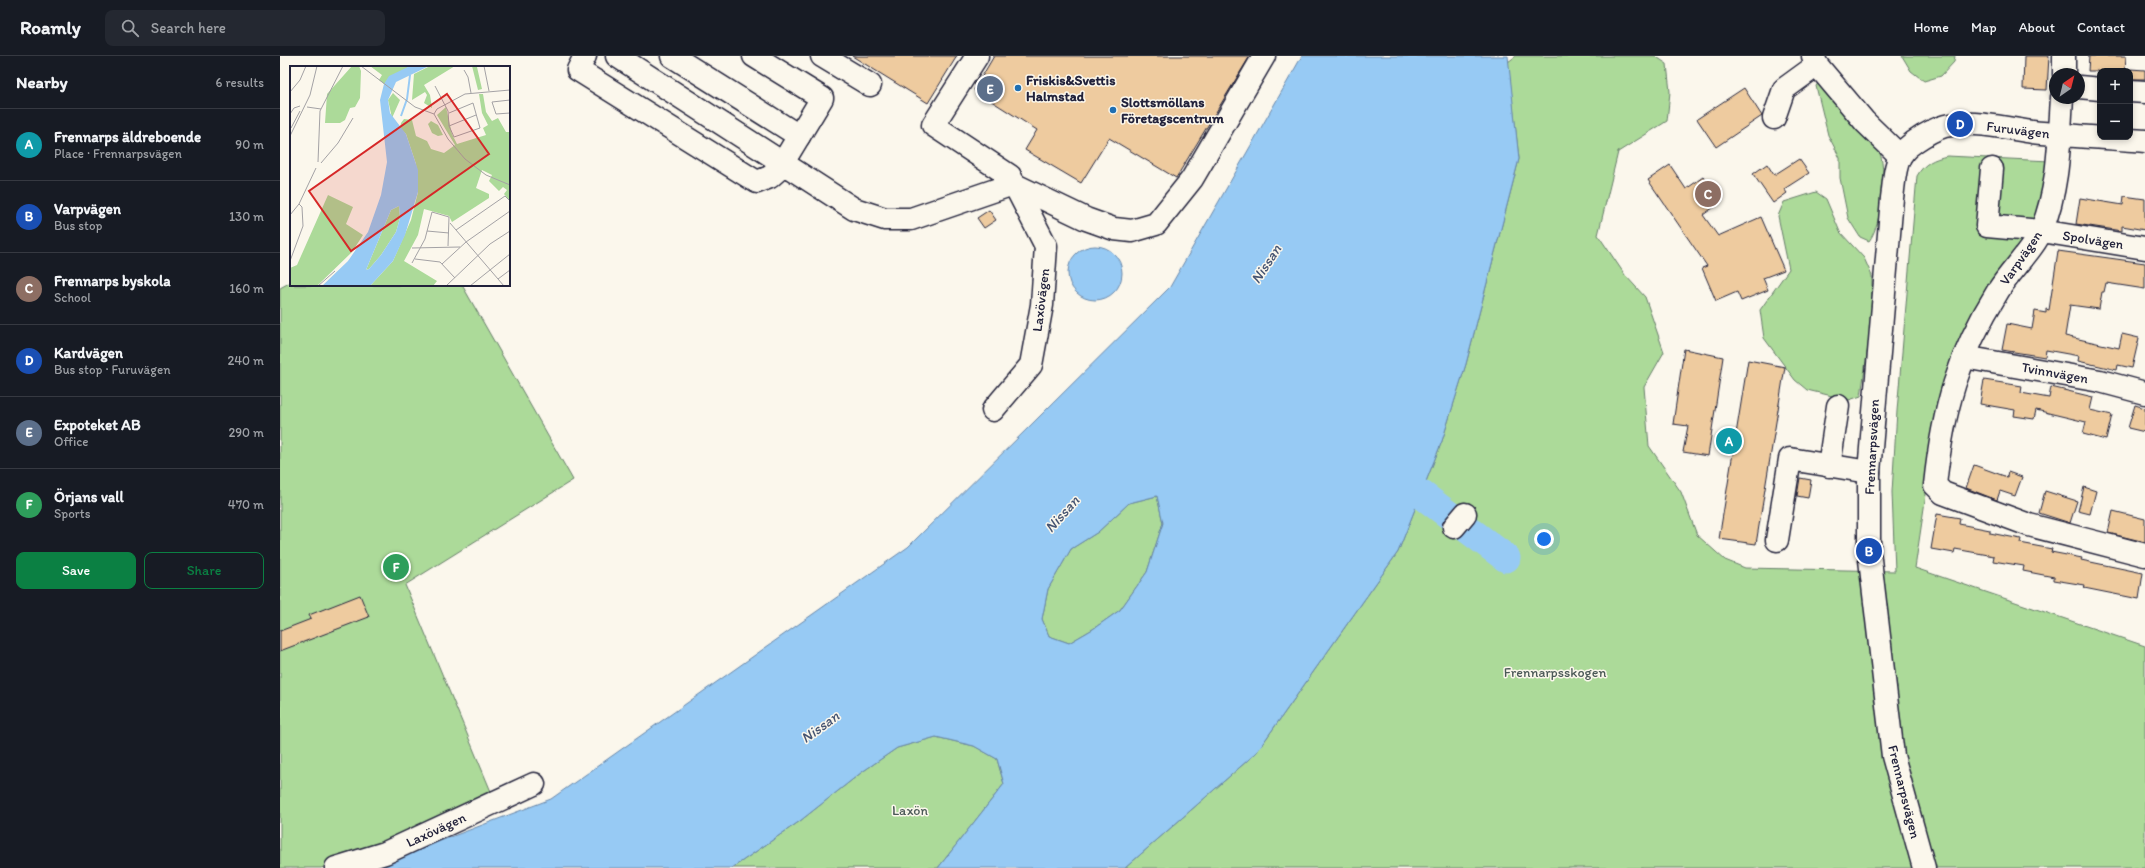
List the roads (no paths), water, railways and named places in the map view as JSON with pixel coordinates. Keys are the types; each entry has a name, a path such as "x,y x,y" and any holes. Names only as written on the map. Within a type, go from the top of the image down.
{"street":[{"path":"585,56 578,70 757,182 770,177 779,169 822,98 754,56"},
{"path":"617,56 854,209 885,220 911,219 1013,184"},
{"path":"672,56 798,136"},
{"path":"822,56 870,85"},
{"path":"977,56 933,125 1010,176 1013,184 1086,219 1114,229 1132,231 1156,224 1192,179 1264,56"},
{"path":"2064,56 2064,68"},
{"path":"1774,118 1784,89 1815,61 1864,122 1900,156"},
{"path":"2085,88 2097,89"},
{"path":"2133,91 2145,92"},
{"name":"Varpvägen","path":"2062,104 2055,184 2050,209 2041,231 1999,290 1964,357 1952,390 1942,428 1935,485 1943,493 2029,525 2145,555"},
{"name":"Furuvägen","path":"1900,156 1913,143 1930,132 1950,125 1988,126 2145,141"},
{"name":"Frennarpsvägen","path":"1900,156 1896,170 1892,198 1869,472 1871,582 1892,756 1924,868"},
{"name":"Spolvägen","path":"1992,169 1987,226 2041,231 2145,248"},
{"name":"Laxövägen","path":"993,410 1031,365 1042,305 1046,246 1013,184"},
{"name":"Tvinnvägen","path":"1964,357 2100,381 2145,393"},
{"path":"1829,466 1838,406"},
{"path":"1777,540 1790,459 1869,472"},
{"name":"Laxövägen","path":"336,868 385,853 534,784"}],"water":[{"name":"Nissan","path":"1302,56 1508,56 1519,159 1466,364 1442,441 1398,552 1256,753 1125,868 938,868 1004,784 997,759 974,746 936,737 897,748 862,772 800,821 732,868 369,868 551,799 908,547 1170,287","holes":["1157,496 1163,523 1147,572 1120,610 1093,629 1069,643 1049,636 1042,619 1048,589 1071,549 1098,532 1129,503"]},
{"path":"1090,246 1100,246 1114,254 1120,263 1122,273 1120,283 1114,292 1100,300 1090,300 1080,295 1073,288 1068,278 1068,268 1073,258 1080,251"}],"waterway":[{"path":"1421,494 1506,558"}],"place":[{"name":"Friskis&Svettis Halmstad","path":"1018,88"},
{"name":"Expoteket AB","path":"990,89"},
{"name":"Slottsmöllans Företagscentrum","path":"1113,110"},
{"name":"Kardvägen","path":"1960,124"},
{"name":"Frennarps byskola","path":"1708,194"},
{"name":"Frennarps äldreboende","path":"1729,441"},
{"name":"Varpvägen","path":"1869,551"},
{"name":"Örjans vall","path":"396,567"}],"park label":[{"name":"Frennarpsskogen","path":"1555,672"},
{"name":"Laxön","path":"910,810"}]}
